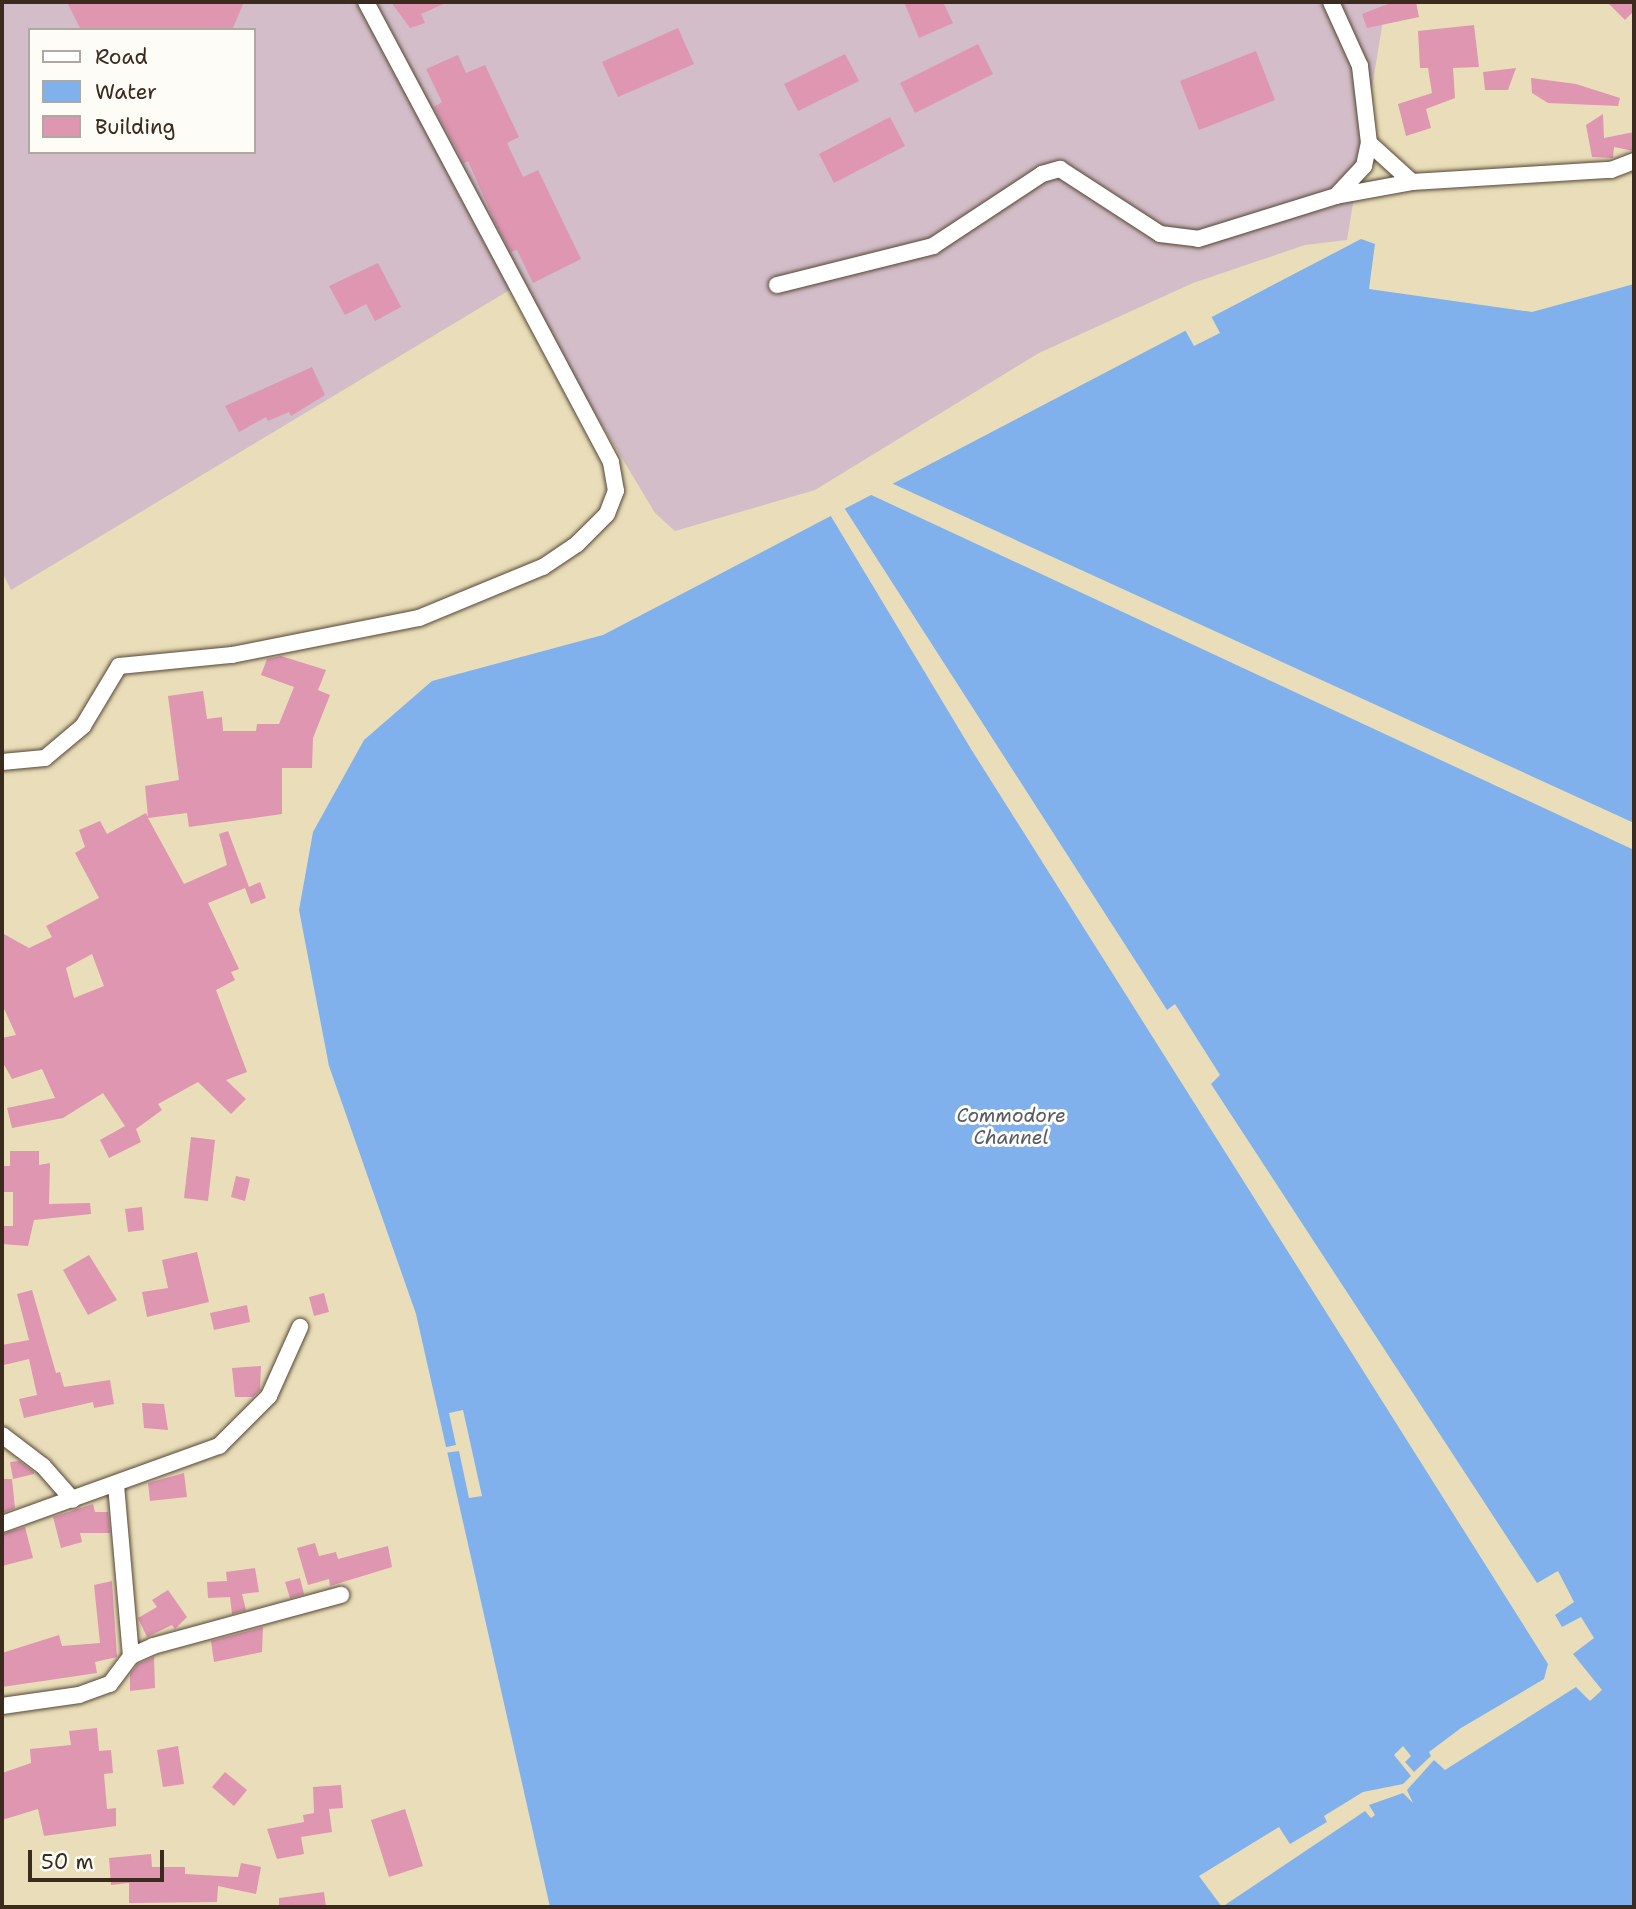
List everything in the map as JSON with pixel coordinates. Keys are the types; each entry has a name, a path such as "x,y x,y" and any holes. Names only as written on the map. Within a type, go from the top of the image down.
{"street":[{"path":"2,762 45,758 83,726 120,666 232,655 419,618 543,567 577,544 607,514 616,492 611,462 366,2"},
{"path":"1331,2 1360,66 1369,143 1364,166 1336,196"},
{"path":"1369,143 1412,182"},
{"path":"777,285 933,246 1042,174 1060,169 1160,234 1198,239 1336,196 1412,182 1611,170 1634,161"},
{"path":"2,1524 219,1446 242,1427 269,1396 300,1327"},
{"path":"2,1435 43,1466 73,1500"},
{"path":"116,1485 131,1656"},
{"path":"2,1706 79,1695 110,1684 131,1656 341,1595"}],"shaded area":[{"path":"2,2 1386,2 1347,240 1305,245 1193,283 1039,353 815,490 675,531 655,513 518,285 11,590 2,572"}],"water":[{"name":"Commodore Channel","path":"1361,239 1375,244 1369,289 1532,312 1634,284 1634,1907 550,1907 416,1314 329,1066 299,910 313,832 364,740 432,681 603,635"}],"pier":[{"path":"1210,314 1220,333 1194,346 1184,328"},
{"path":"889,482 1634,823 1634,850 867,493"},
{"path":"843,506 1167,1010 1175,1004 1220,1075 1211,1084 1537,1583 1558,1571 1574,1602 1555,1615 1562,1627 1581,1617 1594,1638 1573,1654 1602,1690 1590,1701 1576,1687 1445,1770 1434,1760 1407,1790 1413,1803 1403,1793 1369,1805 1375,1815 1371,1818 1365,1811 1222,1907 1199,1876 1279,1827 1290,1844 1327,1822 1324,1816 1363,1792 1403,1784 1411,1776 1394,1755 1403,1746 1411,1756 1405,1762 1414,1772 1431,1756 1429,1752 1461,1728 1544,1679 1548,1664 971,749 829,513"},
{"path":"463,1410 482,1496 469,1498 459,1451 444,1453 442,1448 456,1445 449,1413"}],"building":[{"path":"67,2 244,2 233,28 80,28"},
{"path":"391,2 448,2 421,14 425,23 410,28"},
{"path":"904,2 943,2 953,23 919,38"},
{"path":"1393,2 1416,2 1419,17 1367,28 1362,14"},
{"path":"1607,2 1634,2 1634,11 1625,20"},
{"path":"1474,25 1479,67 1453,68 1455,98 1426,109 1431,128 1406,136 1398,104 1432,93 1428,68 1420,68 1418,31"},
{"path":"678,28 694,64 618,97 602,62"},
{"path":"978,44 993,74 915,113 900,83"},
{"path":"1256,51 1275,100 1199,130 1180,81"},
{"path":"845,54 859,81 798,111 784,84"},
{"path":"458,55 466,73 485,65 519,137 507,143 523,177 538,170 581,259 533,283 517,250 511,252 468,161 464,163 434,107 442,102 426,69"},
{"path":"1516,68 1508,90 1485,90 1483,72"},
{"path":"1531,78 1576,84 1620,98 1618,106 1548,103 1532,93"},
{"path":"1603,114 1604,138 1634,132 1634,151 1614,147 1613,158 1592,157 1586,125"},
{"path":"890,117 905,146 834,183 819,154"},
{"path":"378,263 401,307 375,321 366,304 345,315 329,286"},
{"path":"312,367 325,395 291,416 289,412 268,421 266,417 239,432 225,406"},
{"path":"281,656 326,670 318,690 330,695 313,738 312,768 282,768 282,814 189,827 187,813 148,818 184,884 227,865 219,834 228,831 249,887 260,882 266,898 251,904 245,888 208,903 239,969 231,972 235,980 216,990 247,1072 226,1080 246,1099 231,1114 198,1082 158,1104 162,1110 136,1129 141,1142 109,1158 100,1140 125,1126 103,1093 63,1118 12,1128 7,1108 55,1098 42,1069 12,1079 2,1061 2,1038 16,1035 2,1004 2,933 29,948 52,937 46,926 99,898 75,853 85,847 79,830 100,821 107,834 146,813 148,817 145,786 179,780 168,696 203,691 207,719 222,717 223,731 256,731 257,724 279,724 294,687 261,675 267,659","holes":["92,954 104,986 74,998 66,968"]},
{"path":"191,1137 215,1140 208,1201 184,1198"},
{"path":"10,1151 39,1151 39,1165 50,1163 49,1204 90,1203 91,1214 34,1220 28,1246 2,1244 2,1226 13,1226 13,1192 2,1192 2,1166 10,1166"},
{"path":"236,1176 250,1179 245,1201 231,1197"},
{"path":"142,1207 144,1230 128,1232 125,1209"},
{"path":"197,1252 209,1302 147,1317 142,1292 168,1288 162,1260"},
{"path":"89,1255 117,1300 88,1315 63,1270"},
{"path":"32,1290 56,1373 60,1372 64,1387 110,1380 114,1404 94,1408 93,1402 24,1418 19,1399 37,1395 29,1359 4,1365 2,1345 29,1340 17,1294"},
{"path":"324,1293 329,1312 314,1316 309,1297"},
{"path":"247,1305 250,1322 214,1330 210,1313"},
{"path":"261,1366 260,1390 253,1397 235,1397 232,1368"},
{"path":"142,1403 164,1404 168,1430 144,1428"},
{"path":"19,1461 34,1474 13,1479 10,1462"},
{"path":"184,1473 187,1497 150,1501 148,1483"},
{"path":"2,1479 12,1479 15,1508 2,1513"},
{"path":"93,1504 95,1512 108,1512 110,1533 80,1533 82,1542 61,1548 53,1517"},
{"path":"25,1527 33,1558 2,1566 2,1534"},
{"path":"315,1543 319,1556 336,1552 338,1559 388,1546 392,1567 330,1586 329,1579 308,1585 297,1548"},
{"path":"255,1568 259,1592 242,1594 246,1610 232,1614 230,1597 208,1598 207,1582 227,1581 226,1572"},
{"path":"300,1578 304,1594 290,1598 285,1582"},
{"path":"112,1581 117,1657 95,1662 97,1673 2,1687 2,1653 59,1635 62,1646 100,1643 94,1585"},
{"path":"168,1590 187,1617 175,1629 172,1625 147,1637 138,1618 157,1607 152,1600"},
{"path":"263,1627 262,1652 214,1662 211,1641"},
{"path":"154,1657 155,1688 130,1691 130,1674 138,1664"},
{"path":"97,1728 99,1751 111,1750 113,1773 104,1774 107,1809 116,1808 116,1826 44,1836 38,1809 2,1820 2,1773 31,1763 30,1749 71,1745 69,1731"},
{"path":"178,1746 184,1784 163,1787 157,1750"},
{"path":"225,1772 247,1790 234,1806 212,1787"},
{"path":"341,1785 343,1808 329,1809 332,1832 301,1837 304,1854 277,1859 267,1829 304,1822 303,1815 314,1813 313,1787"},
{"path":"405,1809 423,1866 389,1877 371,1820"},
{"path":"151,1854 152,1867 185,1867 185,1874 238,1877 241,1863 261,1867 256,1894 218,1886 217,1902 129,1903 129,1883 111,1885 109,1858"},
{"path":"324,1892 326,1907 279,1907 279,1898"}]}
